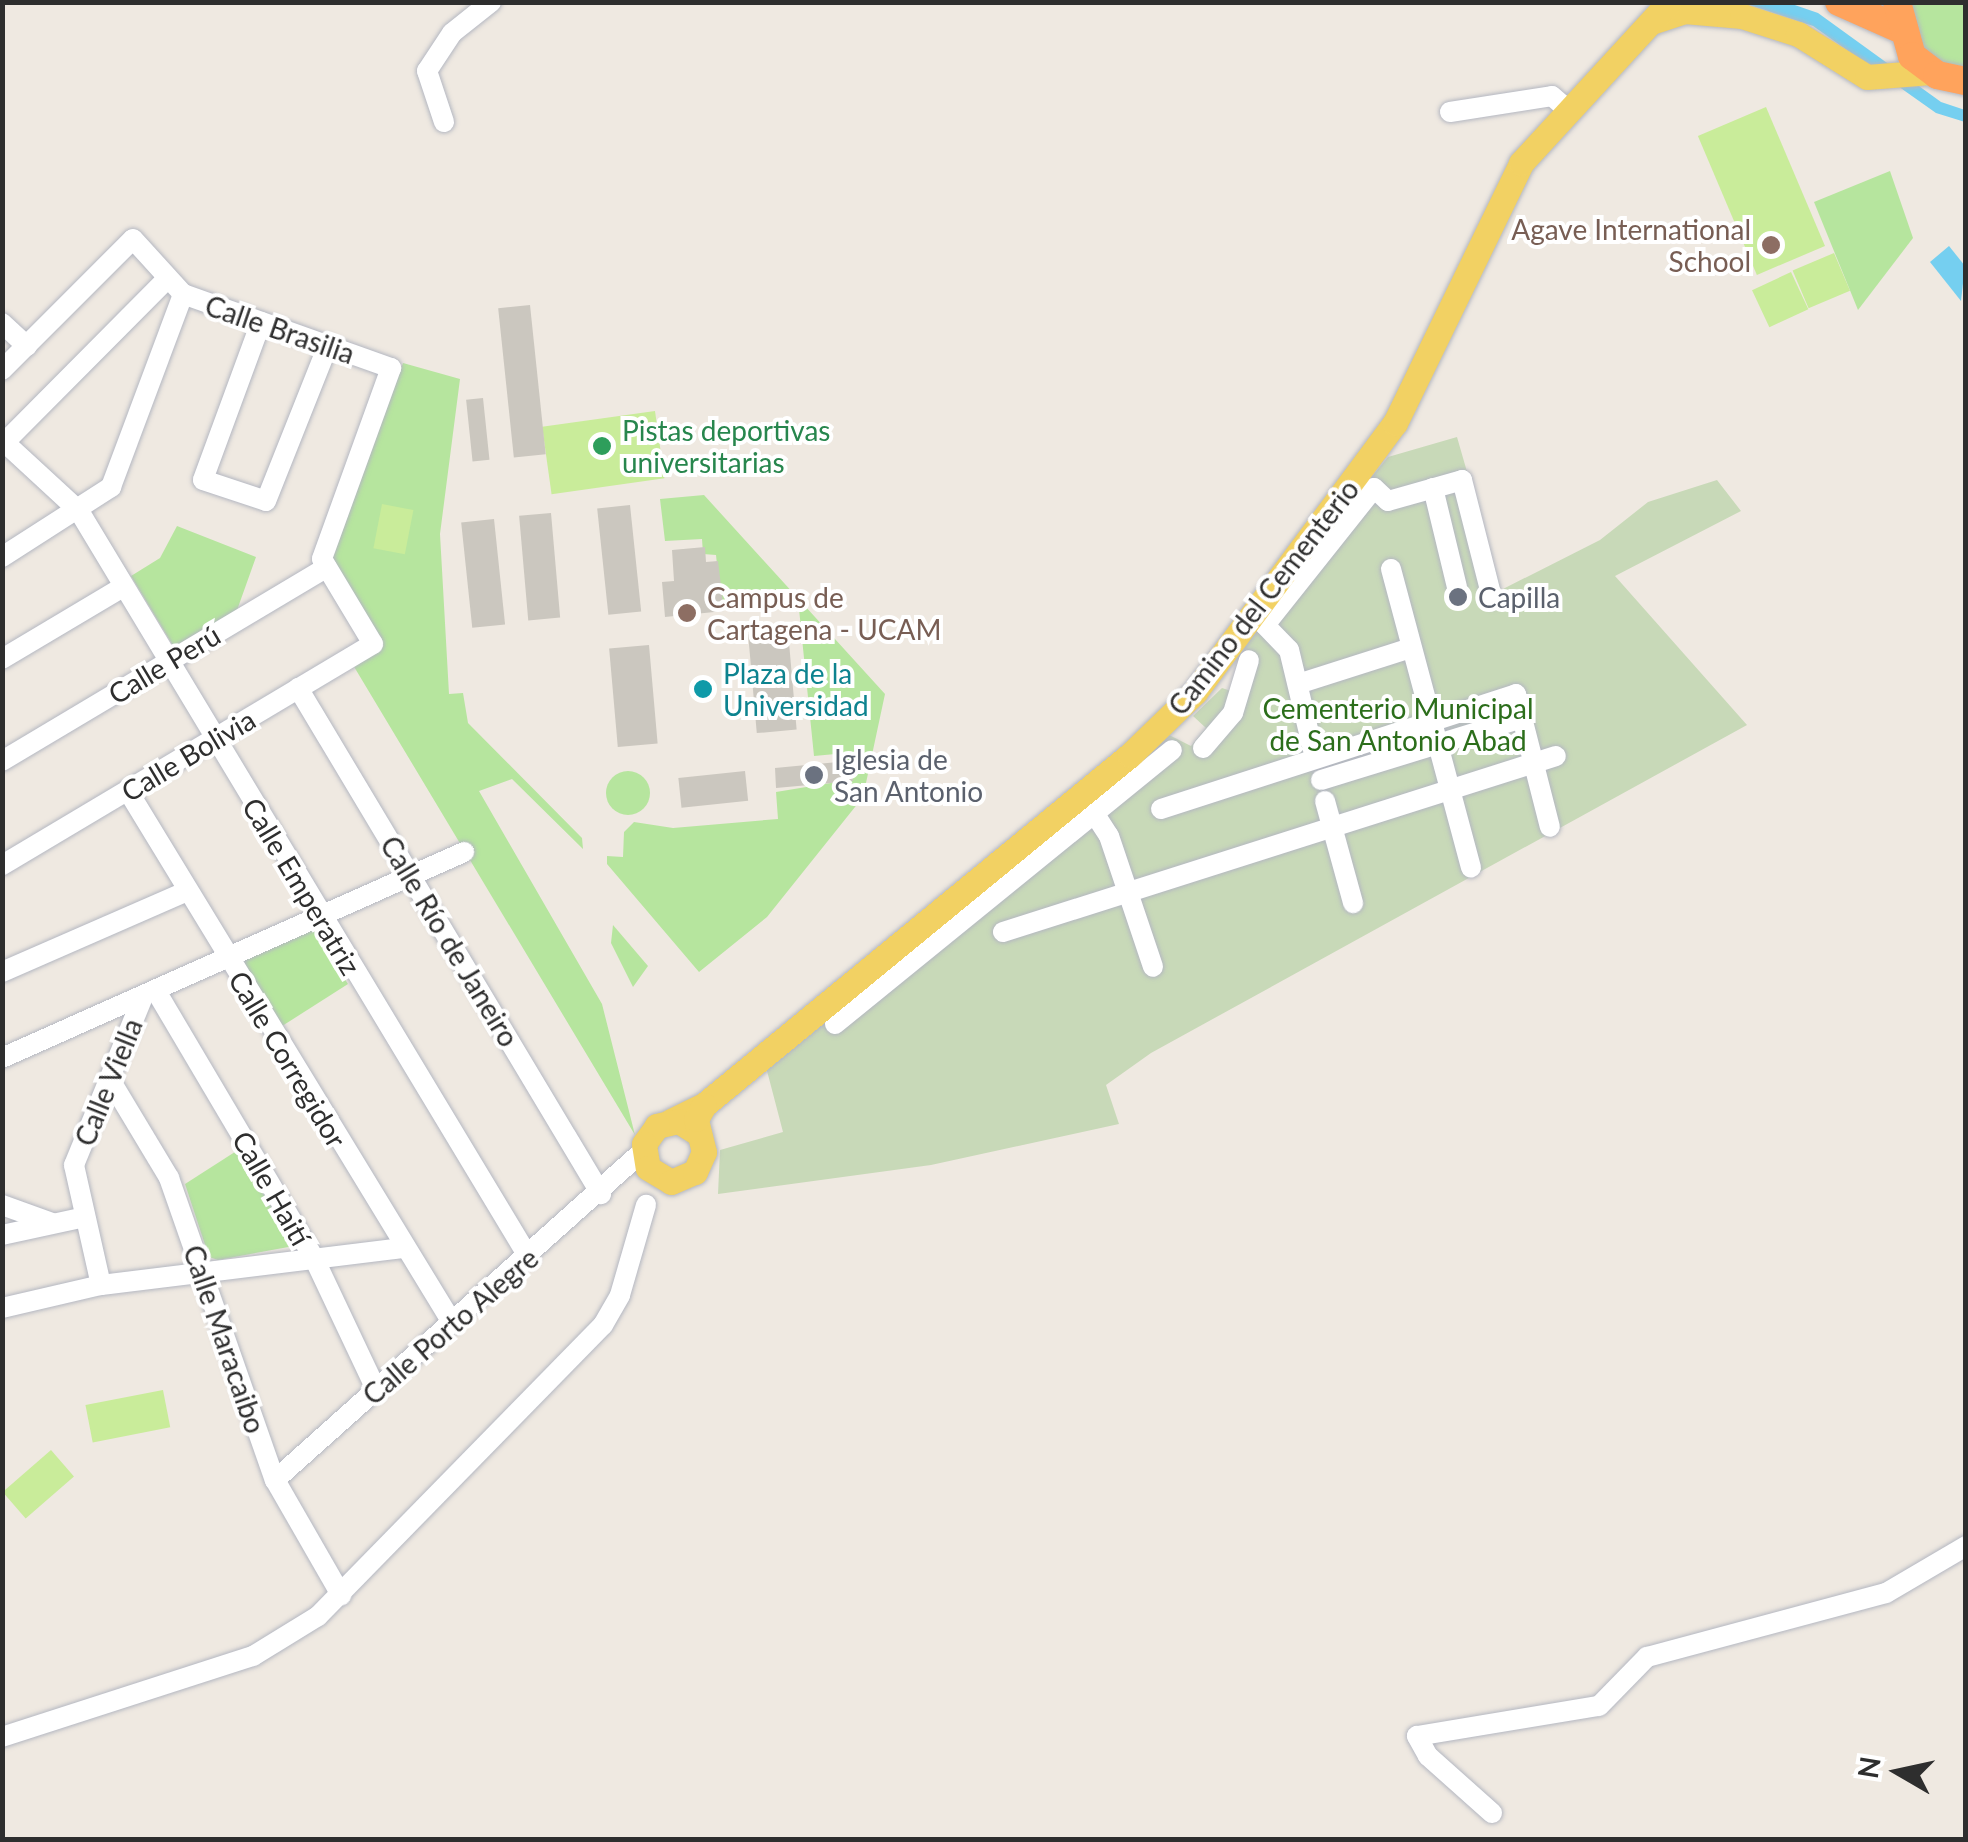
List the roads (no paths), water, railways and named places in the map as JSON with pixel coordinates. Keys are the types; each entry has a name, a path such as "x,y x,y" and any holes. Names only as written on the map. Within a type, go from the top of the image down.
{"highway":[{"path":"1839,2 1899,24 1953,80"}],"main road":[{"name":"Camino del Cementerio","path":"671,1121 704,1105 1130,755 1194,692 1380,448 1515,172 1568,109 1669,2"},
{"path":"1650,24 1684,10 1711,7 1798,34 1862,75 1953,80"},
{"path":"1883,75 1899,24"},
{"path":"699,1134 696,1119 704,1105"},
{"path":"671,1121 699,1134"},
{"name":"Calle Porto Alegre","path":"671,1121 651,1130 648,1170 700,1167 699,1134"}],"street":[{"path":"444,122 428,71 452,33 491,2"},
{"path":"1450,112 1552,96 1568,109"},
{"name":"Calle Brasilia","path":"27,346 133,240 176,286 261,322 391,368 322,559 327,567"},
{"path":"4,441 176,286"},
{"path":"2,557 78,512 111,487 176,286"},
{"path":"2,322 27,346 2,370"},
{"path":"261,322 203,480 266,500 328,345"},
{"name":"Calle Emperatriz","path":"4,441 78,512 529,1258"},
{"path":"1316,758 1289,650 1266,625 1374,488 1388,501 1462,480 1492,598"},
{"path":"1433,488 1457,587"},
{"name":"Calle Bolivia","path":"2,865 373,644 327,567"},
{"name":"Calle Perú","path":"2,761 327,567"},
{"path":"1391,569 1470,867"},
{"path":"2,659 123,587"},
{"path":"1298,684 1412,648"},
{"path":"1204,748 1233,713 1249,660"},
{"name":"Calle Río de Janeiro","path":"298,688 601,1194"},
{"path":"1161,809 1516,694 1550,827"},
{"path":"1353,903 1323,790 1437,744 1523,718"},
{"path":"835,1024 1172,750"},
{"path":"1003,932 1556,756"},
{"name":"Calle Corregidor","path":"128,790 401,1248 453,1324"},
{"path":"1094,813 1128,890 1153,967"},
{"path":"2,1058 464,852"},
{"path":"2,972 187,891"},
{"name":"Calle Viella","path":"100,1285 74,1166 150,994"},
{"name":"Calle Haití","path":"150,994 314,1258 377,1391"},
{"name":"Calle Maracaibo","path":"112,1083 169,1178 275,1480 342,1595"},
{"path":"2,1738 253,1656 342,1595 603,1325 620,1295 646,1204 648,1170"},
{"name":"Calle Porto Alegre","path":"275,1480 601,1194 648,1170"},
{"path":"2,1206 54,1224"},
{"path":"2,1235 84,1217"},
{"path":"2,1308 100,1285 401,1248"},
{"path":"1492,1813 1417,1736 1599,1706 1646,1657 1886,1593 1966,1546"}],"water":[{"path":"1744,3 1789,3 1818,13 1941,102 1965,110 1965,122 1936,113 1813,26"},
{"path":"1949,246 1965,266 1961,301 1930,262"}],"place":[{"name":"Agave International School","path":"1771,245"},
{"name":"Pistas deportivas universitarias","path":"602,446"},
{"name":"Capilla","path":"1458,597"},
{"name":"Campus de Cartagena - UCAM","path":"687,613"},
{"name":"Plaza de la Universidad","path":"703,689"},
{"name":"Iglesia de San Antonio","path":"814,775"}],"park label":[{"name":"Cementerio Municipal de San Antonio Abad","path":"1398,724"}]}
